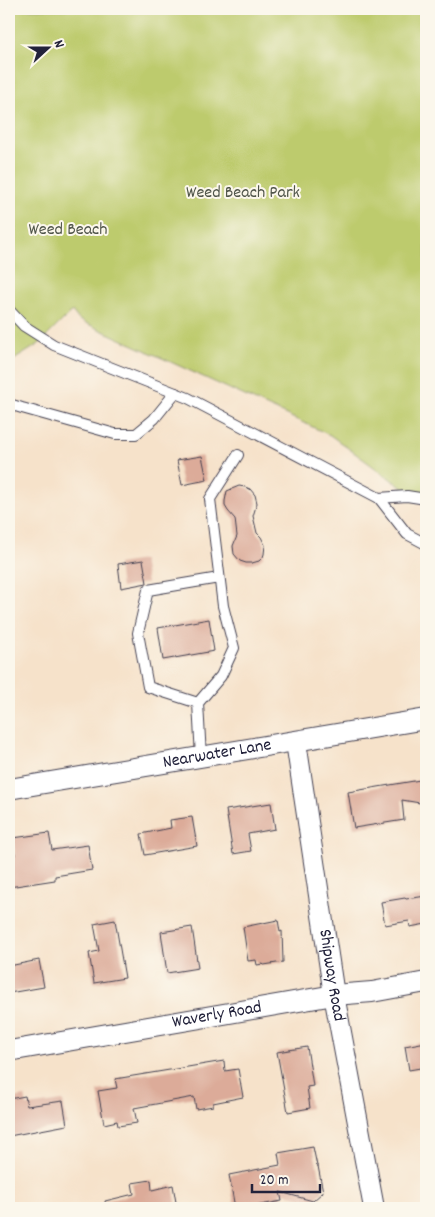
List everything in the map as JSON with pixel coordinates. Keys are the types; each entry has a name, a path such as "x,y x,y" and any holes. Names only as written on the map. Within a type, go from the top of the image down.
{"street":[{"name":"Nearwater Lane","path":"9,789 426,719"},
{"name":"Shipway Road","path":"296,742 334,995 374,1208"},
{"name":"Waverly Road","path":"9,1051 334,995 372,992 426,982"}],"lane":[{"path":"9,310 24,326 54,345 188,398 379,498 407,534 426,544"},
{"path":"9,404 115,434 136,434 154,419 176,393"},
{"path":"201,757 198,703 222,676 234,648 223,606 210,499 238,455"},
{"path":"379,498 407,496 426,499"},
{"path":"198,703 148,687 138,633 148,590 219,578"}],"green space":[{"name":"Weed Beach Park","path":"9,9 426,9 426,505 330,435 79,320 72,311 39,344 9,363"}],"building":[{"path":"202,456 207,480 182,485 177,460"},
{"path":"239,486 250,489 255,495 257,503 253,516 257,533 265,545 263,557 259,561 252,563 240,561 234,554 233,546 237,536 235,519 225,506 227,491"},
{"path":"143,560 147,583 121,588 118,564"},
{"path":"209,619 214,651 163,660 158,628"},
{"path":"426,779 426,804 402,800 404,820 354,828 348,792"},
{"path":"271,803 275,829 248,834 251,851 233,854 226,810"},
{"path":"192,817 197,846 145,855 141,834 171,828 170,820"},
{"path":"49,833 52,850 88,845 92,870 55,876 55,880 9,887 9,856 15,855 13,838"},
{"path":"426,896 426,924 410,927 409,921 385,925 381,902"},
{"path":"115,920 125,978 94,983 89,953 99,951 94,924"},
{"path":"278,920 280,932 282,931 283,962 257,965 256,960 248,961 243,927"},
{"path":"192,927 198,968 167,973 161,932"},
{"path":"39,960 44,987 9,993 9,966"},
{"path":"426,1042 426,1067 409,1070 405,1046"},
{"path":"307,1047 313,1086 307,1087 310,1108 288,1112 277,1052"},
{"path":"224,1061 225,1071 238,1069 243,1097 213,1103 213,1106 196,1109 194,1097 134,1108 137,1123 118,1126 117,1121 104,1124 98,1091 117,1088 115,1079"},
{"path":"25,1096 27,1106 63,1101 67,1125 9,1136 9,1099"},
{"path":"313,1147 323,1192 313,1201 280,1192 282,1201 235,1208 229,1175 280,1165 278,1153"},
{"path":"151,1180 152,1190 173,1185 177,1208 106,1208 105,1201 134,1194 132,1183"}],"park label":[{"name":"Weed Beach","path":"68,230"}]}
